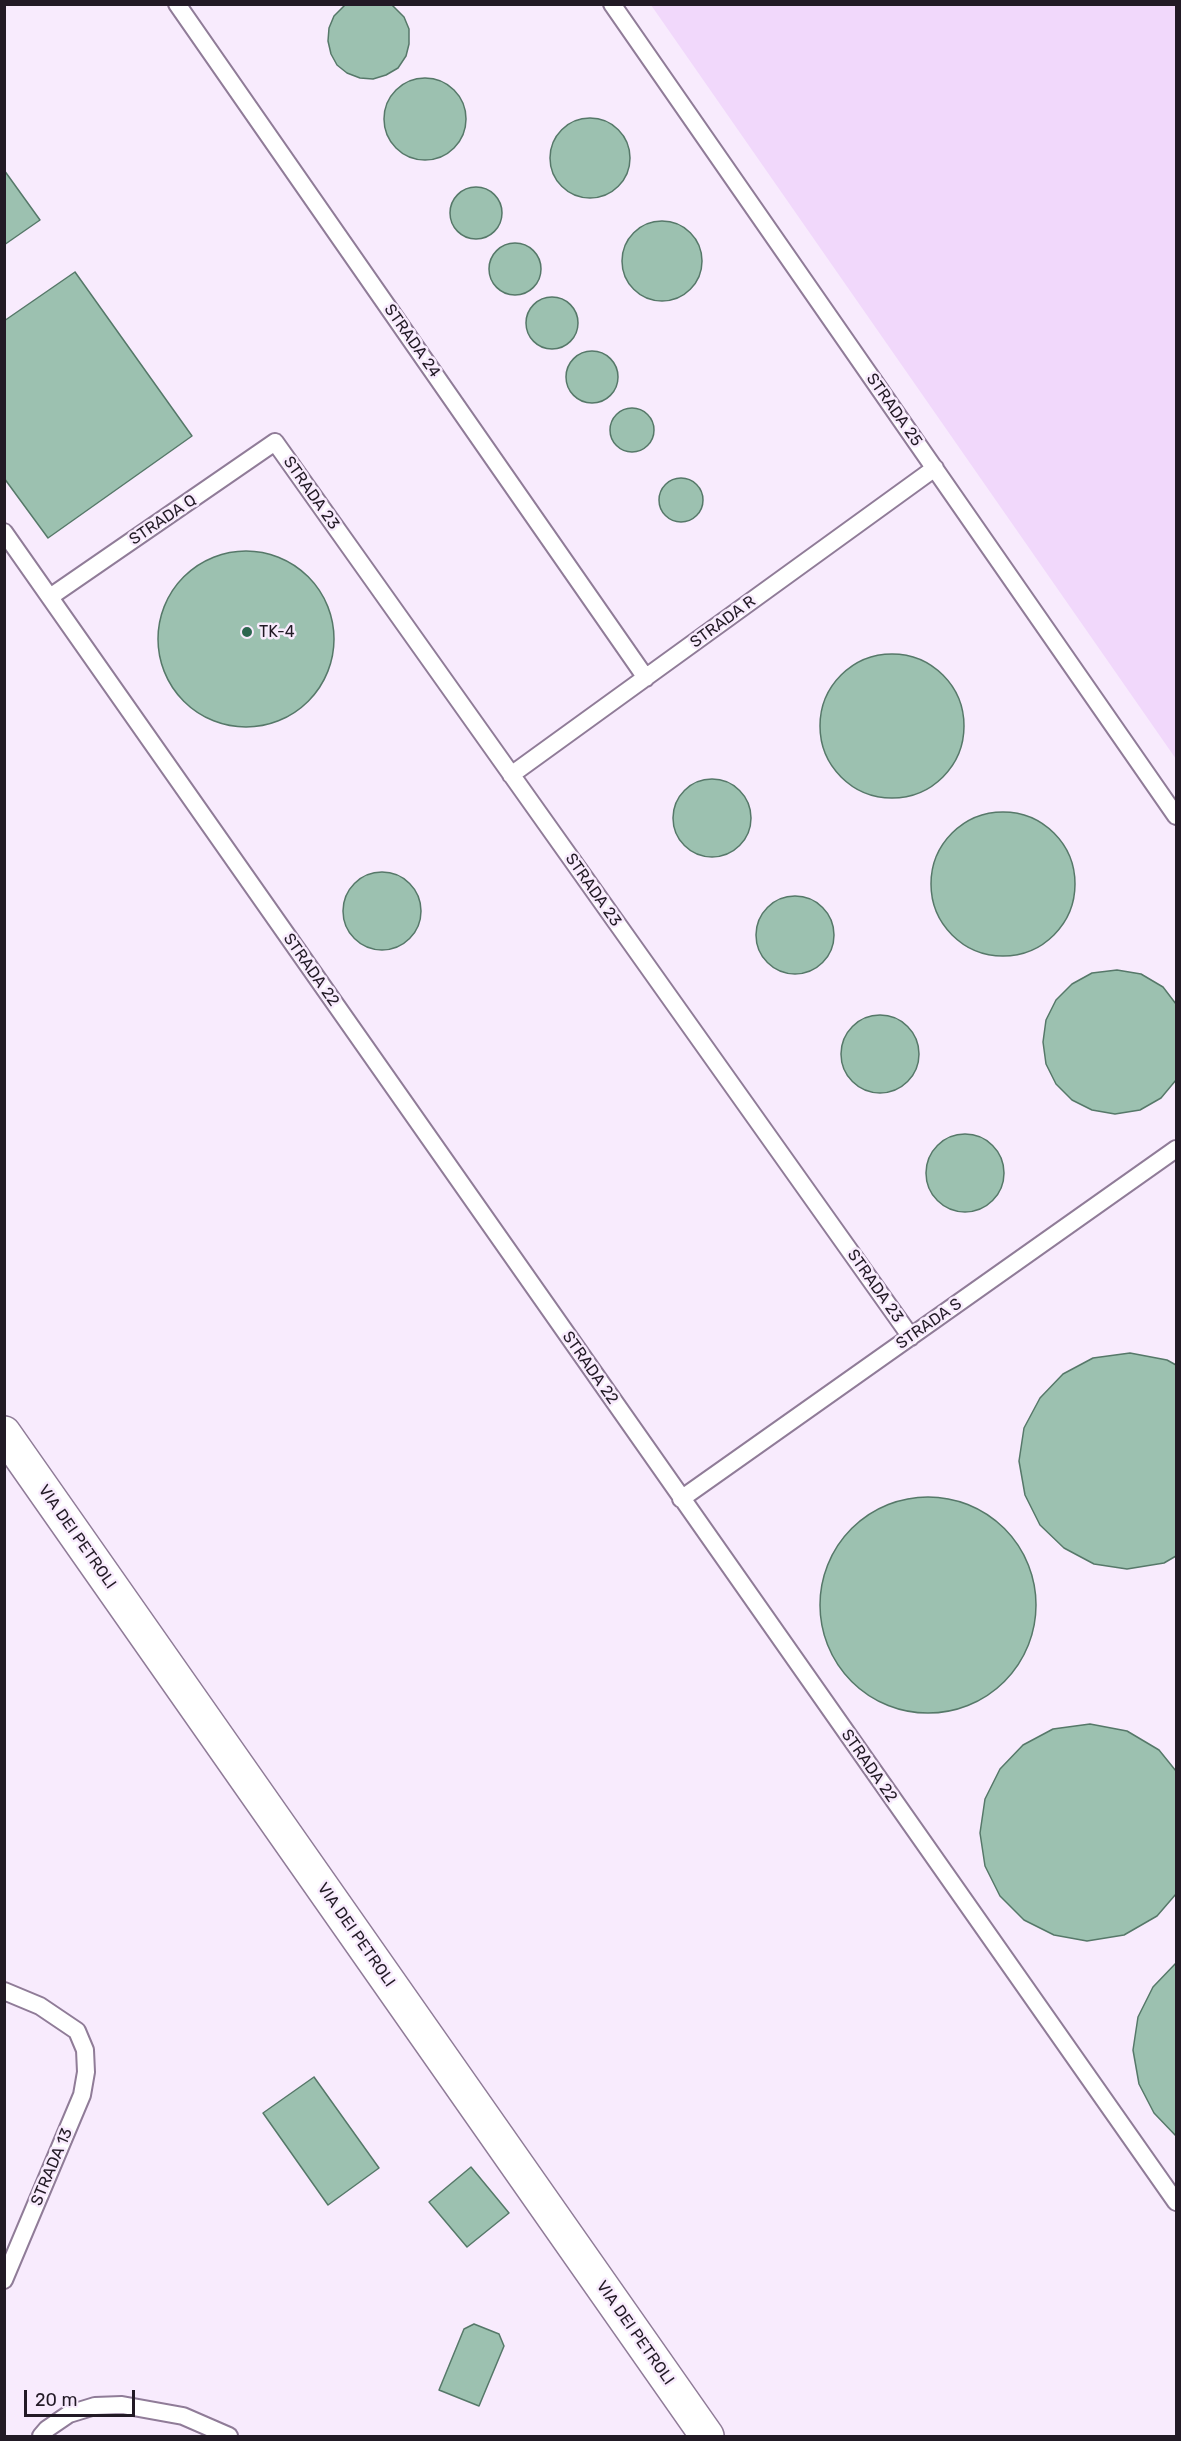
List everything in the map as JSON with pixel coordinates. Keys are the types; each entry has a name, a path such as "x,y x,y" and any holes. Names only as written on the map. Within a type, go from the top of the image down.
{"street":[{"name":"VIA DEI PETROLI","path":"4,1433 708,2436"}],"lane":[{"name":"STRADA 24","path":"177,4 646,678"},
{"name":"STRADA 25","path":"612,4 1176,816"},
{"name":"STRADA Q","path":"50,597 275,442"},
{"name":"STRADA 23","path":"275,442 911,1337"},
{"name":"STRADA R","path":"512,775 935,468"},
{"name":"STRADA 22","path":"4,532 1176,2202"},
{"name":"STRADA S","path":"681,1499 1176,1149"},
{"name":"STRADA 13","path":"4,1991 40,2006 77,2031 85,2050 86,2072 82,2095 4,2280"},
{"path":"41,2436 69,2414 95,2406 122,2405 183,2416 229,2436"}],"shaded area":[{"path":"651,5 1176,5 1176,759"}],"building":[{"path":"346,4 391,4 404,17 409,29 409,44 406,56 398,68 373,79 360,78 347,73 337,65 328,41 329,28 334,16"},
{"path":"425,78 441,81 454,90 463,103 466,119 463,135 454,148 441,157 425,160 409,157 396,148 387,135 384,119 387,103 396,90 409,81"},
{"path":"590,118 605,121 618,130 627,143 630,158 627,173 618,186 605,195 590,198 575,195 562,186 553,173 550,158 553,143 562,130 575,121"},
{"path":"4,170 40,220 4,245"},
{"path":"471,187 481,187 495,194 502,213 495,232 481,239 471,239 461,235 454,228 450,218 450,208 454,198 461,191"},
{"path":"662,221 677,224 690,233 699,246 702,261 699,276 690,289 677,298 662,301 647,298 634,289 625,276 622,261 625,246 634,233 647,224"},
{"path":"510,243 520,243 534,250 541,269 534,288 520,295 510,295 500,291 493,284 489,274 489,264 493,254 500,247"},
{"path":"75,272 192,436 48,538 4,478 4,321"},
{"path":"547,297 557,297 571,304 578,323 571,342 557,349 547,349 537,345 530,338 526,328 526,318 530,308 537,301"},
{"path":"587,351 597,351 611,358 618,377 611,396 597,403 587,403 577,399 570,392 566,382 566,372 570,362 577,355"},
{"path":"632,408 647,415 654,430 647,445 632,452 617,445 610,430 617,415"},
{"path":"681,478 696,485 703,500 696,515 681,522 666,515 659,500 666,485"},
{"name":"TK-4","path":"246,551 263,552 280,557 308,577 328,605 333,622 333,656 328,673 308,701 280,721 263,726 246,727 229,726 212,721 184,701 164,673 159,656 158,639 159,622 164,605 184,577 212,557 229,552"},
{"path":"892,654 919,660 932,666 943,675 952,686 958,699 964,726 958,753 952,766 943,777 932,786 919,792 892,798 865,792 852,786 841,777 832,766 826,753 820,726 826,699 832,686 841,675 852,666 865,660"},
{"path":"712,779 727,782 740,790 748,803 751,818 748,833 740,846 727,854 712,857 697,854 684,846 676,833 673,818 676,803 684,790 697,782"},
{"path":"1003,812 1030,818 1043,824 1054,833 1063,844 1069,857 1075,884 1069,911 1063,924 1054,935 1043,944 1030,950 1003,956 976,950 963,944 952,935 943,924 937,911 931,884 937,857 943,844 952,833 963,824 976,818"},
{"path":"382,872 397,875 410,883 418,896 421,911 418,926 410,939 397,947 382,950 367,947 354,939 346,926 343,911 346,896 354,883 367,875"},
{"path":"795,896 810,899 823,907 831,920 834,935 831,950 823,963 810,971 795,974 780,971 767,963 759,950 756,935 759,920 767,907 780,899"},
{"path":"1117,970 1141,974 1163,987 1176,1004 1176,1080 1161,1098 1140,1110 1115,1114 1092,1110 1072,1100 1056,1084 1046,1064 1043,1042 1046,1020 1056,1000 1072,984 1092,973"},
{"path":"872,1015 888,1015 902,1021 913,1032 919,1046 919,1062 913,1076 902,1087 888,1093 872,1093 858,1087 847,1076 841,1062 841,1046 847,1032 858,1021"},
{"path":"957,1134 973,1134 987,1140 998,1151 1004,1165 1004,1181 998,1195 987,1206 973,1212 957,1212 943,1206 932,1195 926,1181 926,1165 932,1151 943,1140"},
{"path":"1130,1353 1167,1360 1176,1365 1176,1556 1164,1563 1127,1569 1094,1564 1064,1548 1040,1525 1025,1495 1019,1461 1024,1428 1040,1398 1063,1374 1093,1358"},
{"path":"928,1497 949,1499 979,1510 1004,1529 1023,1554 1034,1584 1036,1605 1034,1626 1023,1656 1004,1681 979,1700 949,1711 928,1713 907,1711 877,1700 852,1681 833,1656 822,1626 820,1605 822,1584 833,1554 852,1529 877,1510 907,1499"},
{"path":"1090,1724 1127,1731 1159,1750 1176,1771 1176,1894 1157,1916 1124,1935 1087,1941 1054,1935 1024,1920 1000,1896 985,1866 980,1833 985,1799 1000,1769 1023,1745 1053,1729"},
{"path":"1176,1963 1176,2136 1154,2113 1139,2084 1133,2050 1138,2017 1153,1987"},
{"path":"314,2077 379,2168 328,2205 263,2113"},
{"path":"471,2167 509,2213 467,2247 429,2202"},
{"path":"474,2324 499,2334 504,2346 479,2406 439,2390 464,2329"}],"place":[{"name":"TK-4","path":"247,632"}]}
